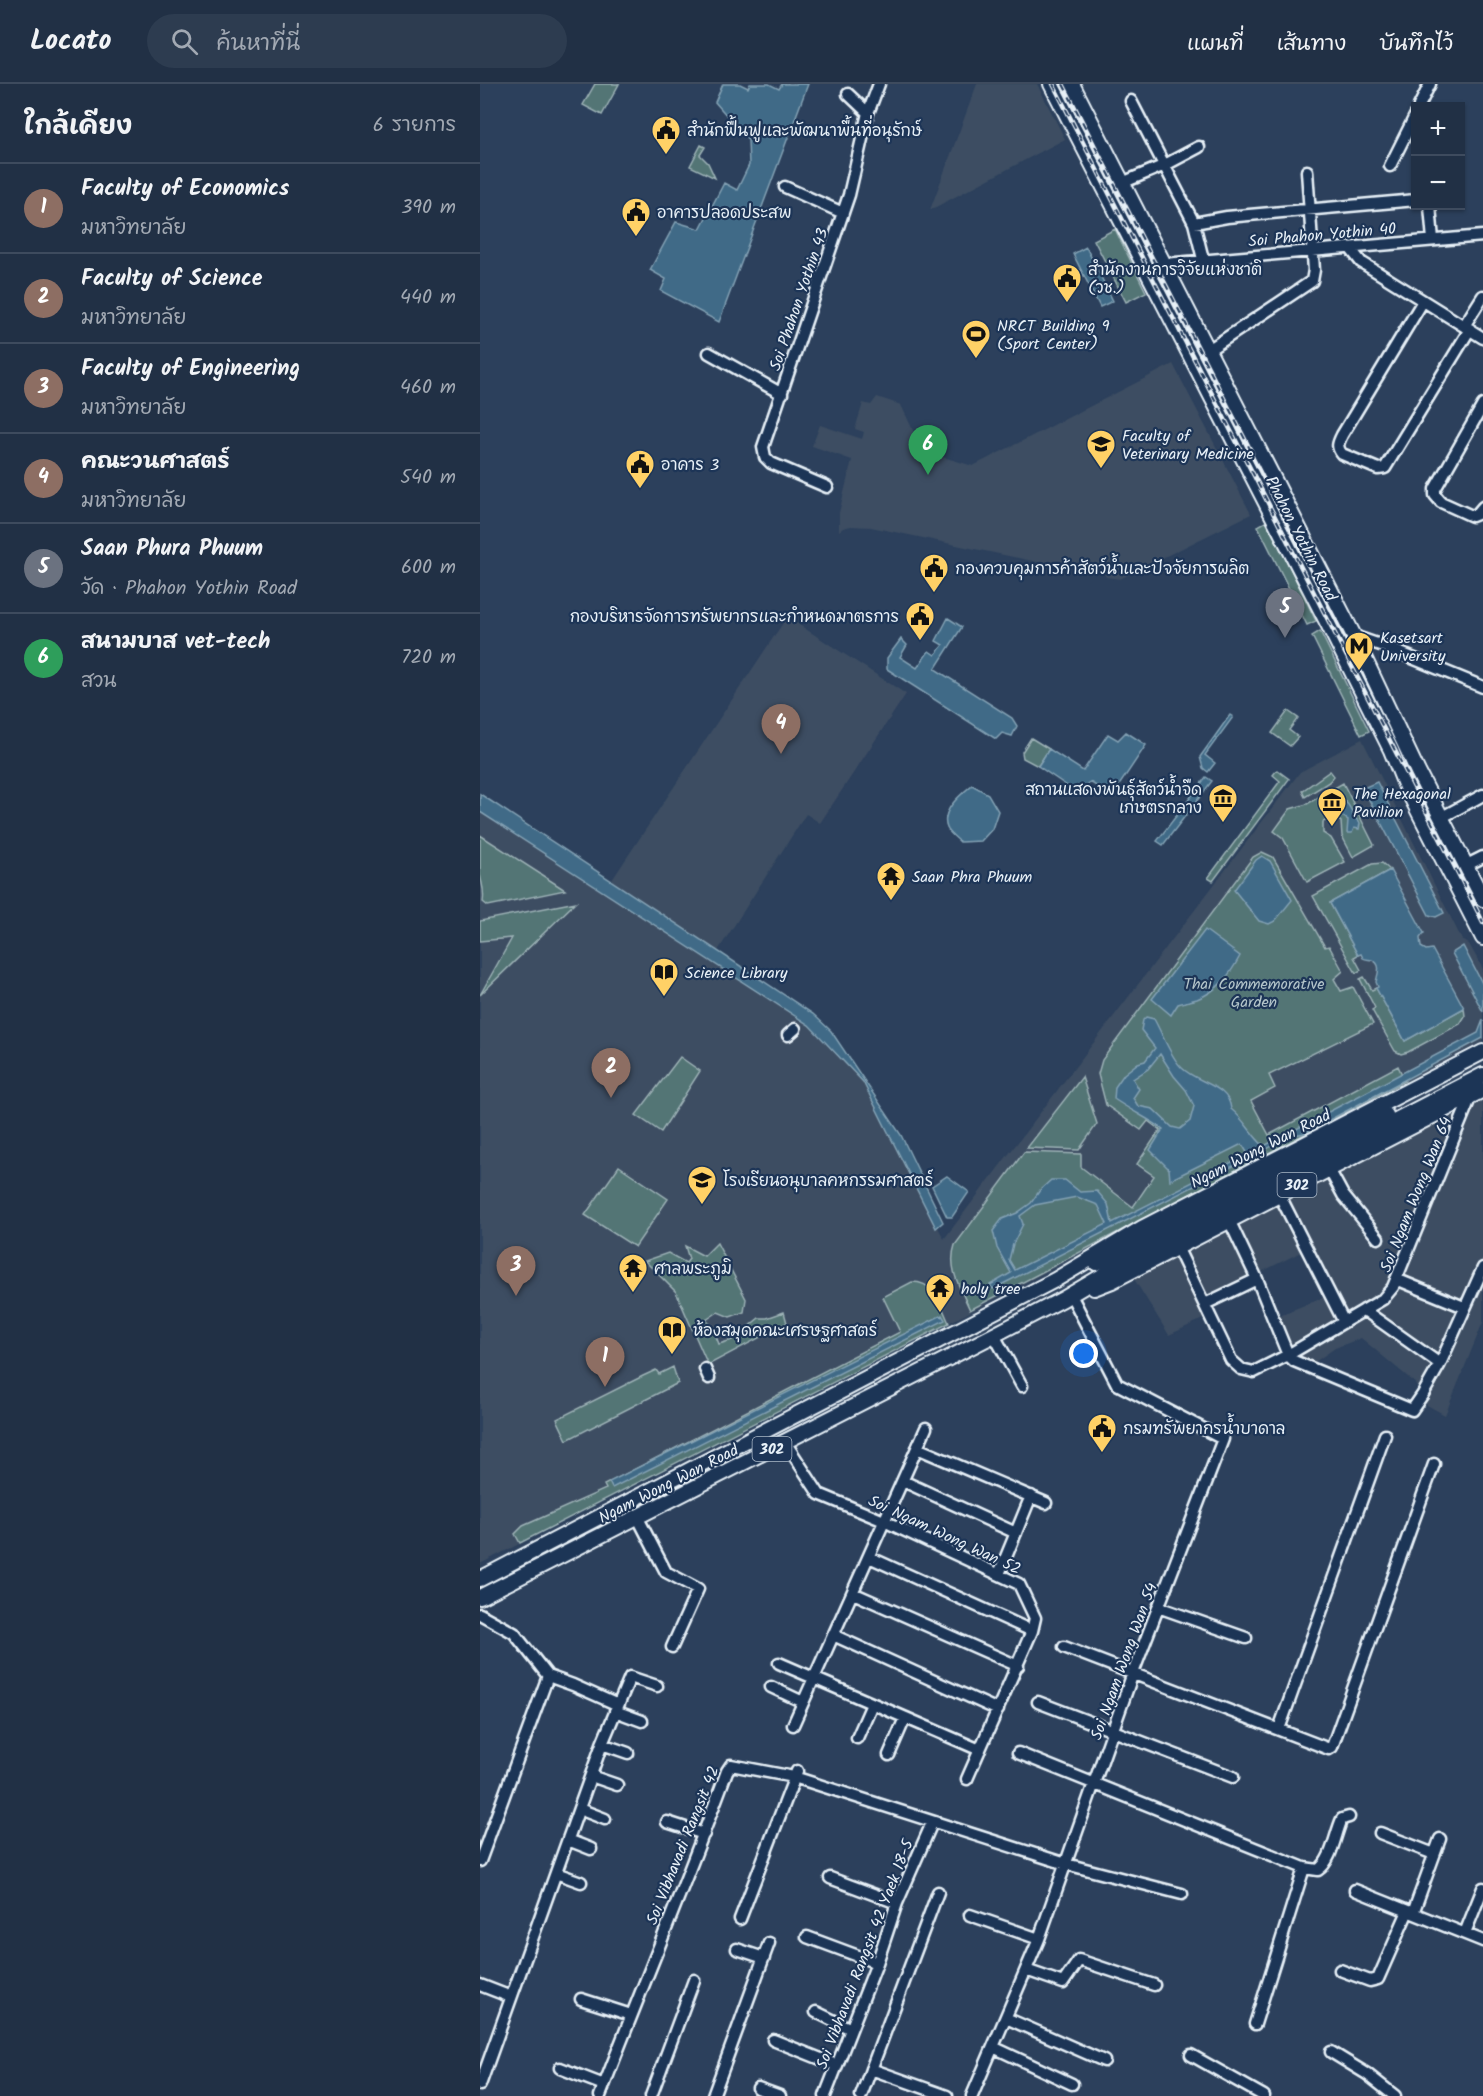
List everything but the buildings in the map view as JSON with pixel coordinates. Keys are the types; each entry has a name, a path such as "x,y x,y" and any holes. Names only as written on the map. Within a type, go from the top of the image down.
{"main road":[{"name":"Phahon Yothin Road","path":"1052,84 1391,750 1409,779 1482,919"},
{"name":"Phahon Yothin Road","path":"1072,84 1354,636 1418,772 1483,899"},
{"name":"Phahon Yothin Road","path":"1405,742 1421,765 1446,815 1477,860 1483,886"},
{"name":"Phahon Yothin Road","path":"1391,750 1406,787 1483,938"},
{"name":"Ngam Wong Wan Road","path":"480,1579 1055,1280 1142,1228 1483,1052"},
{"name":"Ngam Wong Wan Road","path":"1055,1280 1110,1257 1483,1065"},
{"name":"Ngam Wong Wan Road","path":"480,1597 1067,1298 1151,1247 1483,1075"},
{"name":"Ngam Wong Wan Road","path":"1067,1298 1112,1281 1477,1093"}],"street":[{"name":"Soi Phahon Yothin 43","path":"827,486 771,463 765,457 763,447 843,213 868,113 879,84"},
{"path":"1421,102 1430,84"},
{"path":"848,94 868,113"},
{"path":"1131,101 1194,223 1203,259"},
{"path":"1390,166 1411,124"},
{"path":"1122,183 1165,165 1199,147"},
{"path":"1207,351 1312,282 1314,276 1313,250 1307,171"},
{"path":"785,188 843,213"},
{"path":"1194,223 1310,209 1411,200"},
{"path":"1430,210 1432,240"},
{"name":"Soi Phahon Yothin 40","path":"1164,264 1483,236"},
{"path":"1350,248 1361,262 1483,338"},
{"path":"1423,301 1337,444 1342,454 1378,469 1385,468 1467,328 1483,296"},
{"path":"709,353 782,394"},
{"path":"1483,405 1435,489 1435,495 1441,502 1472,516 1483,507"},
{"path":"1354,636 1483,687"},
{"path":"1446,815 1483,795"},
{"name":"Soi Ngam Wong Wan 64","path":"1177,1247 1231,1360 1241,1369 1254,1372 1288,1355 1383,1299 1396,1280 1477,1093"},
{"path":"1329,1169 1342,1195 1378,1238"},
{"path":"1279,1194 1344,1322"},
{"path":"1229,1220 1257,1279 1288,1355 1294,1361 1412,1410 1440,1364 1483,1268"},
{"path":"1205,1304 1257,1279"},
{"path":"1396,1280 1464,1307"},
{"name":"Soi Ngam Wong Wan 54","path":"973,2096 1040,1939 1133,1673 1223,1439 1117,1384 1067,1298"},
{"path":"1364,1310 1440,1364"},
{"path":"994,1335 1022,1386"},
{"path":"793,1725 926,1428"},
{"path":"1279,1729 1385,1435"},
{"name":"Soi Ngam Wong Wan 52","path":"785,1442 819,1494 884,1521 1019,1584 1035,1618 1032,1631"},
{"path":"917,1448 1046,1503"},
{"path":"1064,1647 1329,1749 1332,1747 1434,1464"},
{"path":"903,1481 1016,1533"},
{"path":"999,1574 1031,1496"},
{"path":"638,1518 666,1572 698,1589 672,1647"},
{"path":"869,1557 1032,1631 967,1779"},
{"path":"853,1593 1017,1666"},
{"path":"1158,1607 1246,1638"},
{"path":"480,1614 520,1639 548,1676 573,1685 642,1721"},
{"path":"833,1635 998,1710"},
{"path":"779,1663 980,1750"},
{"path":"480,1861 548,1676"},
{"path":"480,2085 616,1708 630,1677 657,1686"},
{"path":"771,1687 803,1702"},
{"path":"1038,1702 1233,1777"},
{"path":"857,1738 872,1704"},
{"path":"889,1755 905,1718"},
{"path":"602,1744 628,1753"},
{"path":"1018,1753 1304,1868 1318,1870 1323,1867 1341,1819 1349,1817"},
{"name":"Soi Vibhavadi Rangsit 42","path":"602,2091 731,1764 795,1774 932,1823 1066,1864 1182,1894"},
{"path":"740,1918 795,1774"},
{"path":"591,1776 617,1785"},
{"path":"579,1809 605,1819"},
{"path":"667,1822 704,1834"},
{"name":"Soi Vibhavadi Rangsit 42 Yaek 18-5","path":"825,2096 877,1963 897,1903 932,1823"},
{"path":"1380,1833 1434,1854"},
{"path":"1340,1970 1370,1981 1378,1979 1410,1912 1440,1839"},
{"path":"568,1840 591,1849"},
{"path":"1255,2024 1304,1868"},
{"path":"556,1873 581,1882"},
{"path":"830,1878 897,1903"},
{"path":"1465,1933 1483,1888"},
{"path":"1355,1890 1483,1941"},
{"path":"861,2096 938,1892"},
{"path":"970,1915 1040,1939"},
{"path":"807,1937 877,1963"},
{"path":"713,2096 769,1943"},
{"path":"737,1949 764,1958"},
{"path":"1026,1970 1063,1983 1079,1960 1154,1985"},
{"path":"651,2096 694,1980"},
{"path":"480,1985 512,1997"},
{"path":"581,1999 631,2014"},
{"path":"816,2012 851,2029"},
{"path":"1006,2018 1104,2061"},
{"path":"773,2040 836,2065"},
{"path":"993,2047 1072,2084"},
{"path":"1331,2052 1368,2074 1395,2096"},
{"path":"1191,2055 1264,2096"},
{"path":"560,2068 602,2091"},
{"path":"871,2069 947,2096"},
{"path":"758,2088 780,2096"}],"shaded area":[{"path":"723,84 740,84 748,88 750,84 769,84 779,89 782,84 808,84 719,322 661,291 666,279 650,270 676,222 700,229 724,183 737,190 749,165 748,140 715,102"},
{"path":"977,84 1037,84 1065,139 930,210"},
{"path":"1086,247 1113,301 1100,307 1073,254"},
{"name":"Faculty of Veterinary Medicine","path":"1173,364 1251,514 1120,579 1106,577 1101,568 1078,562 1066,568 871,527 851,526 839,531 839,513 852,460 812,446 820,425 862,439 864,432 855,429 863,403 871,405 877,397 901,405 923,451 973,466"},
{"path":"787,617 906,694 820,823 806,814 712,960 809,1025 863,1082 944,1239 1300,772 1362,739 1462,940 1469,944 1483,969 1483,1041 970,1312 480,1564 480,812 604,892"},
{"path":"948,618 962,627 935,669 1012,718 1017,726 1012,736 1002,733 996,739 887,669 887,658 901,639 907,645 900,657 917,668 929,651 935,655 943,645 936,641"},
{"path":"1230,715 1233,717 1205,755 1215,763 1208,772 1203,768 1200,757"},
{"path":"1126,732 1146,745 1112,796 1090,782 1079,794 1038,766 1049,749 1083,771 1108,734 1118,740"},
{"path":"1206,777 1212,781 1163,845 1157,841"},
{"path":"1377,782 1444,913 1436,917 1429,915 1363,788"},
{"path":"972,785 988,794 998,811 992,829 981,841 960,842 948,830 946,816 952,804"},
{"path":"480,794 813,1014 831,1031 901,1135 943,1222 936,1228 863,1082 809,1025 480,812"},
{"path":"1341,799 1345,801 1360,823 1359,829 1354,828 1352,833 1347,833 1348,820 1330,808 1332,804"},
{"path":"1262,856 1270,861 1292,900 1275,921 1269,924 1259,921 1234,890 1256,860"},
{"path":"1390,870 1424,933 1420,938 1421,947 1426,950 1432,949 1464,1008 1405,1041 1376,988 1378,987 1376,982 1379,970 1377,964 1363,958 1361,954 1358,955 1330,903"},
{"path":"1205,930 1240,956 1228,976 1217,987 1204,996 1178,1004 1171,1015 1152,999"},
{"path":"1463,946 1483,985 1483,1012 1452,953"},
{"path":"1146,1017 1154,1019 1178,1064 1188,1073 1219,1089 1229,1101 1231,1109 1264,1146 1478,1033 1483,1020 1483,1038 1305,1133 1294,1135 993,1289 990,1285 1011,1273 997,1248 993,1231 1002,1219 1017,1213 1031,1203 1051,1180 1065,1180 1080,1192 1097,1191 1108,1204 1112,1223 1248,1154 1242,1144 1170,1180 1169,1169 1150,1150 1163,1129 1114,1099 1115,1087 1124,1074 1138,1063 1145,1061 1155,1048 1141,1030","holes":["1160,1054 1186,1090 1194,1106 1190,1121 1180,1129 1172,1127 1153,1109 1138,1106 1133,1098 1139,1089 1133,1079 1148,1069","1077,1197 1098,1205 1107,1224 1015,1270 1009,1260 1013,1244 1023,1224 1020,1216 1035,1205"]},
{"path":"1483,1100 1483,1322 1445,1415 1427,1405 1414,1382 1361,1338 1335,1348 1312,1364 1297,1357 1285,1337 1277,1316 1325,1297 1303,1251 1201,1302 1207,1317 1169,1335 1134,1279 1314,1185"},
{"path":"947,1176 969,1192 952,1217 947,1217 932,1186"},
{"path":"942,1315 945,1320 612,1488 609,1482"}],"green space":[{"path":"595,84 619,84 602,115 583,105"},
{"path":"701,145 705,147 700,155 708,163 715,178 690,166"},
{"path":"1115,229 1146,292 1126,302 1094,240"},
{"path":"1267,521 1316,621 1307,625 1258,526"},
{"path":"1320,631 1369,731 1361,735 1312,636"},
{"path":"1288,711 1298,718 1289,730 1298,737 1290,746 1272,733"},
{"path":"1031,738 1049,749 1038,766 1023,758 1022,752"},
{"path":"1277,770 1289,779 1213,881 1208,878 1280,781 1273,775"},
{"path":"1330,771 1334,776 1329,782 1305,797 1302,791"},
{"path":"1343,783 1374,845 1353,857 1342,836 1341,822 1334,817 1323,822 1323,833 1331,838 1345,862 1307,882 1283,838 1274,831 1290,809 1307,804"},
{"path":"480,835 565,890 488,906 483,902"},
{"name":"Thai Commemorative Garden","path":"1262,852 1273,857 1325,947 1329,946 1343,971 1334,979 1341,991 1353,987 1373,1024 1269,1075 1275,1088 1251,1101 1269,1135 1398,1066 1405,1081 970,1310 954,1271 955,1245 1024,1152 1081,1154 1081,1167 1133,1207 1154,1176 1137,1164 1160,1130 1148,1121 1141,1130 1106,1105 1098,1074 1102,1060 1253,857"},
{"path":"1382,863 1390,870 1330,903 1358,955 1354,957 1361,970 1356,973 1313,896 1372,864"},
{"path":"576,902 480,995 512,938 480,941 480,921"},
{"path":"1364,977 1372,990 1376,988 1405,1041 1464,1008 1465,1016 1460,1024 1401,1054 1395,1051 1372,1010 1375,1008 1360,979"},
{"path":"680,1057 700,1071 661,1132 636,1115"},
{"path":"1082,1077 1097,1124 1079,1150 1027,1148"},
{"path":"619,1166 668,1199 635,1247 585,1215"},
{"path":"717,1243 746,1299 744,1312 730,1317 718,1312 706,1320 712,1326 719,1344 732,1340 759,1318 767,1318 784,1312 787,1323 708,1365 676,1292 645,1261 668,1253 686,1263 689,1259 685,1246 704,1256"},
{"path":"912,1282 920,1283 932,1290 949,1323 520,1543 515,1534 523,1526 606,1489 604,1485 900,1332 883,1297"},
{"path":"673,1367 678,1383 567,1440 557,1419 656,1370 659,1374"}],"railway":[{"path":"1053,84 1483,922"},
{"path":"1063,84 1252,453"}],"place":[{"name":"สำนักฟื้นฟูและพัฒนาพื้นที่อนุรักษ์","path":"666,156"},
{"name":"อาคารปลอดประสพ","path":"636,238"},
{"name":"สำนักงานการวิจัยแห่งชาติ (วช.)","path":"1067,304"},
{"name":"NRCT Building 9 (Sport Center)","path":"976,360"},
{"name":"Faculty of Veterinary Medicine","path":"1101,470"},
{"name":"สนามบาส vet-tech","path":"928,475"},
{"name":"อาคาร 3","path":"640,490"},
{"name":"กองควบคุมการค้าสัตว์น้ำและปัจจัยการผลิต","path":"934,594"},
{"name":"Saan Phura Phuum","path":"1285,638"},
{"name":"กองบริหารจัดการทรัพยากรและกำหนดมาตรการ","path":"920,642"},
{"name":"Kasetsart University","path":"1359,672"},
{"name":"คณะวนศาสตร์","path":"781,754"},
{"name":"สถานแสดงพันธุ์สัตว์น้ำจืด เกษตรกลาง","path":"1223,824"},
{"name":"The Hexagonal Pavilion","path":"1332,828"},
{"name":"Saan Phra Phuum","path":"891,902"},
{"name":"Science Library","path":"664,998"},
{"name":"Faculty of Science","path":"611,1098"},
{"name":"โรงเรียนอนุบาลคหกรรมศาสตร์","path":"702,1206"},
{"name":"ศาลพระภูมิ","path":"633,1294"},
{"name":"Faculty of Engineering","path":"516,1296"},
{"name":"holy tree","path":"940,1314"},
{"name":"ห้องสมุดคณะเศรษฐศาสตร์","path":"672,1356"},
{"name":"Faculty of Economics","path":"605,1387"},
{"name":"กรมทรัพยากรน้ำบาดาล","path":"1102,1454"}]}
